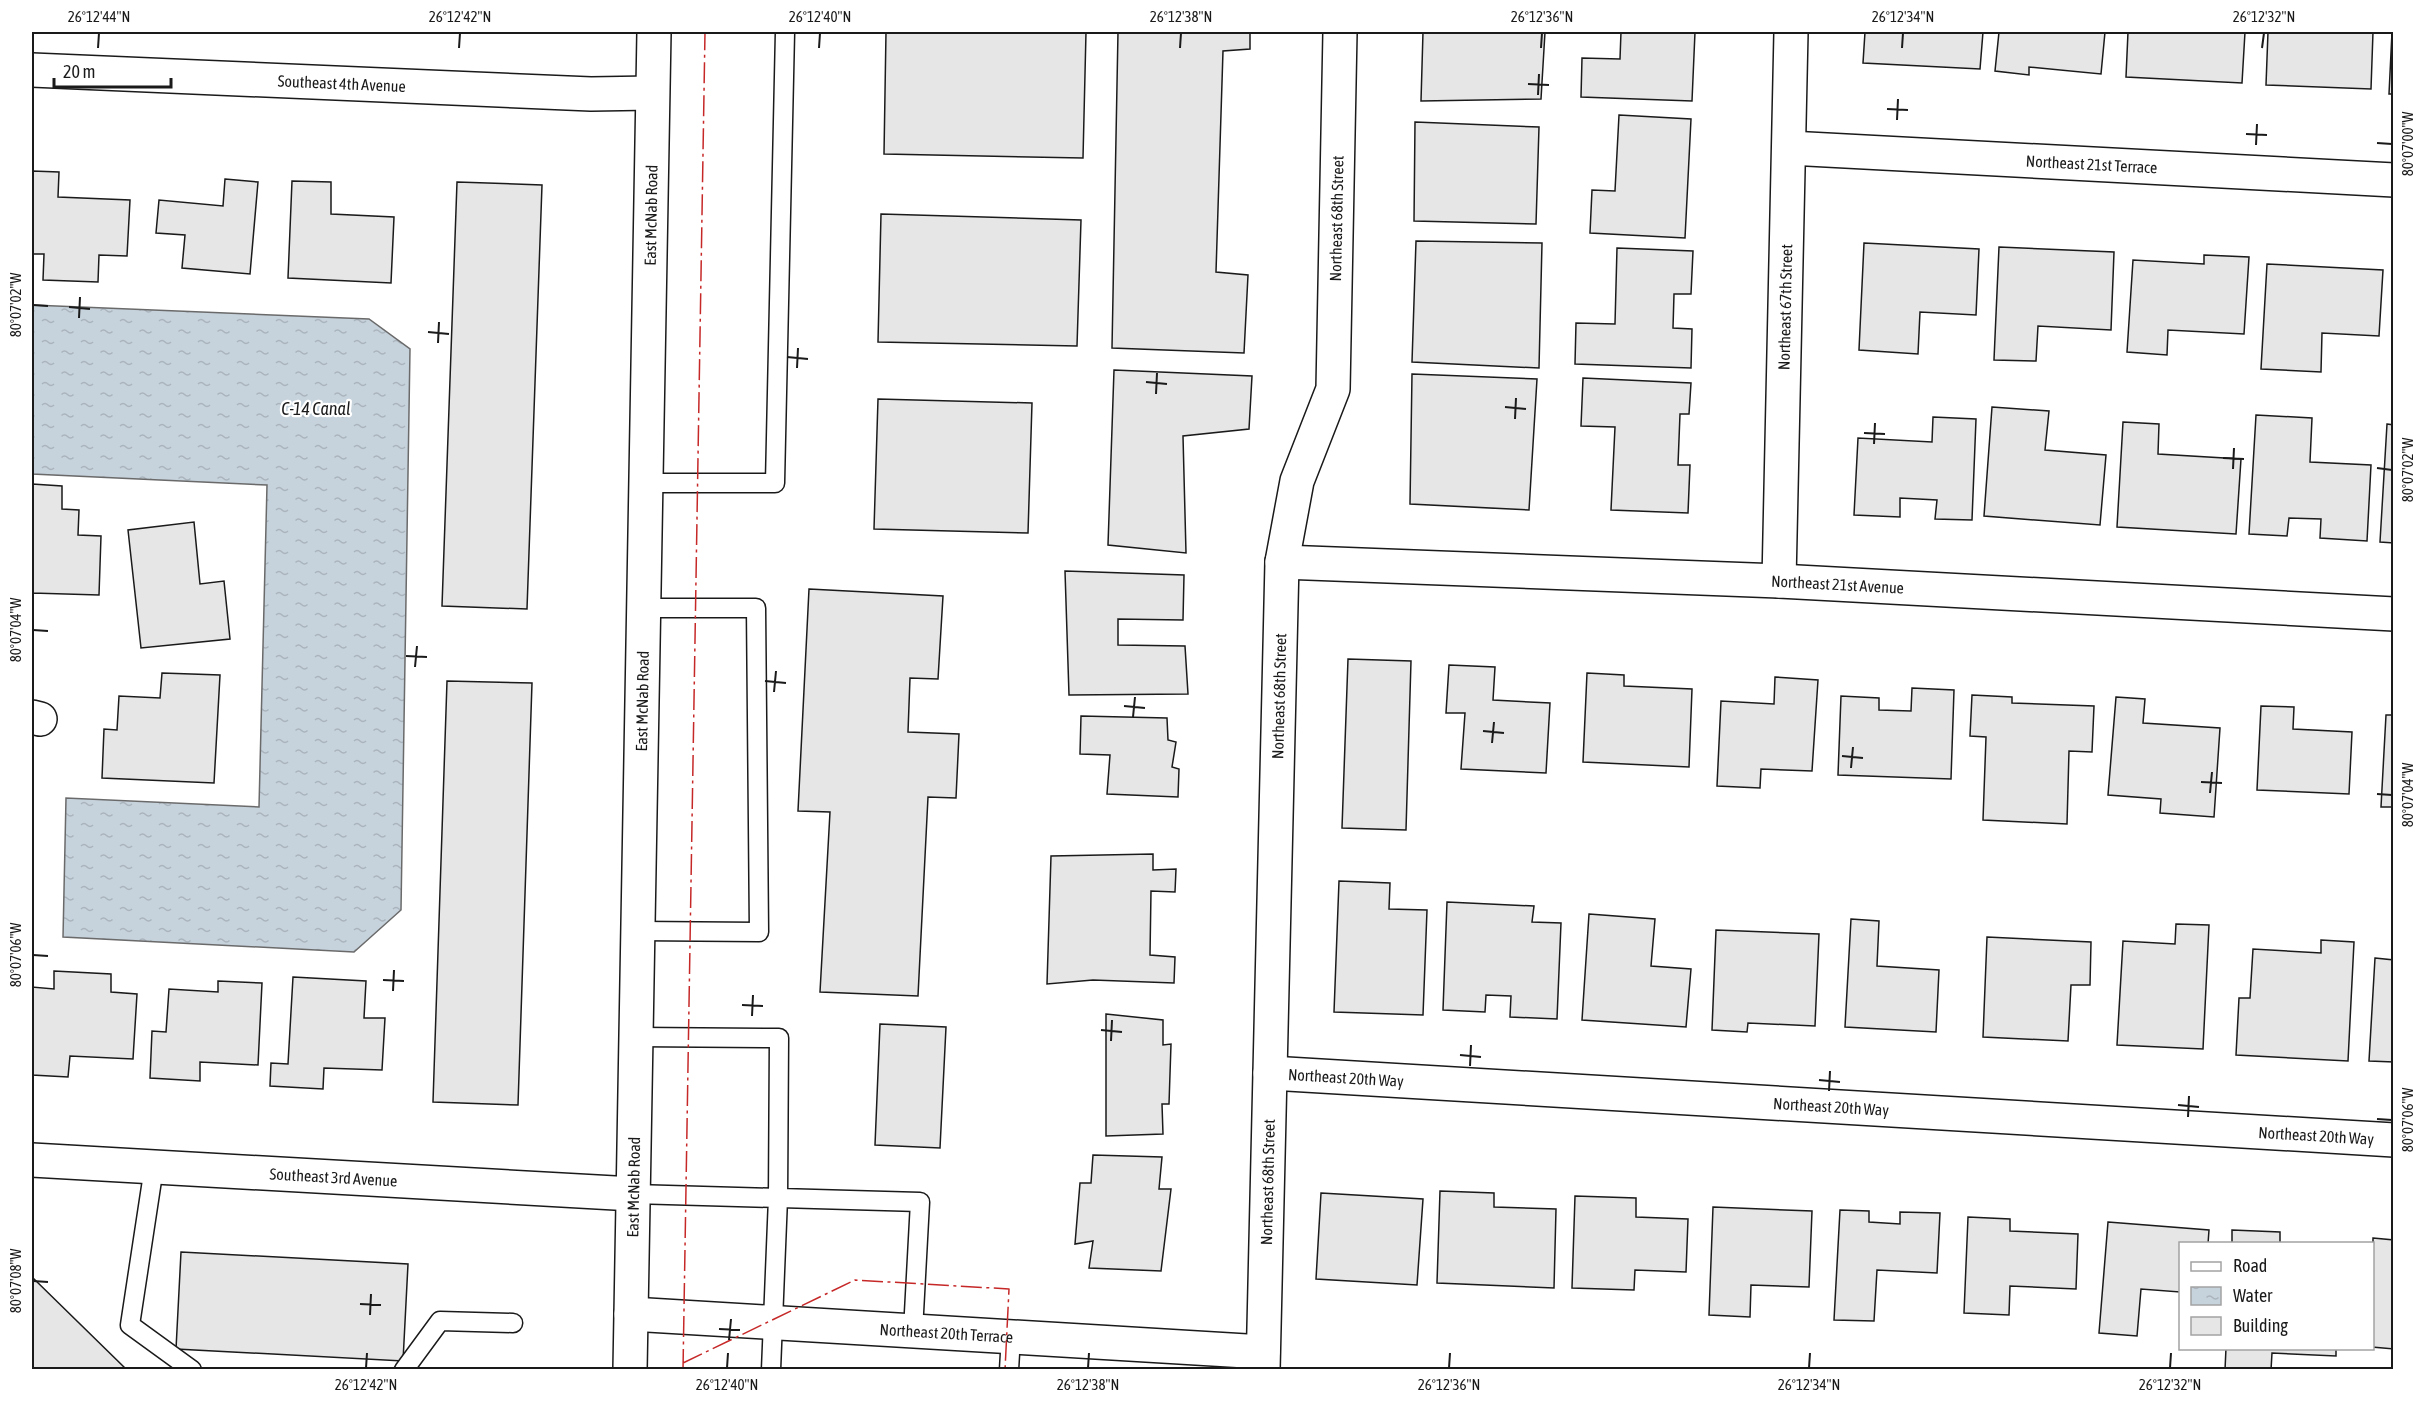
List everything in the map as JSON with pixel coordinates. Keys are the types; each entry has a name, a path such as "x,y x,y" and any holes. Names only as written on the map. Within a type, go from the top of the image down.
{"street":[{"name":"East McNab Road","path":"630,1370 654,32"},
{"name":"Northeast 68th Street","path":"1263,1361 1282,562 1297,481 1333,389 1340,32"},
{"name":"Northeast 67th Street","path":"1779,581 1791,32"},
{"name":"Southeast 4th Avenue","path":"32,70 591,94 652,93"},
{"name":"Northeast 21st Terrace","path":"1789,148 2394,180"},
{"name":"Northeast 21st Avenue","path":"1282,562 1779,581 2394,614"},
{"name":"Northeast 20th Way","path":"1270,1073 2394,1140"},
{"name":"Southeast 3rd Avenue","path":"32,1160 633,1194"},
{"name":"Northeast 20th Terrace","path":"631,1314 1011,1336 1263,1361"}],"lane":[{"path":"647,483 775,483 786,32"},
{"path":"638,931 759,932 756,608 645,608"},
{"path":"636,1037 779,1038 778,1198 771,1370"},
{"path":"154,1167 129,1324 192,1370"},
{"path":"633,1194 920,1202 913,1331"},
{"path":"404,1370 440,1321 513,1323"},
{"path":"1009,1370 1011,1336"}],"water":[{"name":"C-14 Canal","path":"32,305 369,319 410,349 401,910 354,952 63,937 66,798 259,807 267,485 32,474"}],"building":[{"path":"886,32 1086,32 1083,158 884,154"},
{"path":"1118,32 1250,32 1250,49 1223,51 1216,272 1248,275 1244,353 1112,348"},
{"path":"1423,32 1545,32 1541,99 1421,101"},
{"path":"1621,32 1695,32 1692,101 1581,97 1582,58 1620,59"},
{"path":"1865,32 1983,32 1980,69 1863,63"},
{"path":"1999,32 2105,32 2101,74 2029,67 2029,75 1995,71"},
{"path":"2128,32 2245,32 2242,83 2126,77"},
{"path":"2268,32 2373,32 2371,89 2266,85"},
{"path":"2392,32 2394,32 2394,94 2389,94"},
{"path":"1619,115 1691,119 1685,238 1590,233 1592,190 1615,191"},
{"path":"1415,122 1539,127 1536,224 1414,221"},
{"path":"32,171 59,172 58,197 130,200 127,256 99,255 98,282 43,280 44,254 32,254"},
{"path":"225,179 258,182 250,274 182,268 185,235 156,233 159,200 223,206"},
{"path":"292,181 331,182 331,214 394,217 391,283 288,278"},
{"path":"457,182 542,185 527,609 442,606"},
{"path":"881,214 1081,220 1077,346 878,342"},
{"path":"1416,241 1542,243 1539,368 1412,362"},
{"path":"1864,243 1979,249 1976,315 1920,312 1918,354 1859,350"},
{"path":"1999,247 2114,252 2111,330 2038,326 2036,361 1994,360"},
{"path":"1617,248 1693,251 1691,294 1674,294 1673,328 1692,329 1691,368 1575,364 1576,323 1615,324"},
{"path":"2204,255 2249,257 2244,334 2168,330 2167,355 2127,352 2133,260 2204,264"},
{"path":"2267,264 2383,270 2379,336 2322,333 2321,372 2261,369"},
{"path":"1114,370 1252,376 1249,429 1183,436 1186,553 1108,545"},
{"path":"1412,374 1537,379 1529,510 1410,504"},
{"path":"1583,378 1691,383 1689,414 1680,414 1678,465 1690,465 1688,513 1611,510 1615,427 1581,426"},
{"path":"878,399 1032,403 1028,533 874,529"},
{"path":"1992,407 2049,411 2045,450 2106,455 2100,525 1984,516"},
{"path":"2256,415 2312,418 2310,462 2371,465 2367,541 2320,538 2321,519 2289,518 2287,536 2249,534"},
{"path":"1933,417 1976,419 1972,520 1935,519 1937,500 1900,498 1900,517 1854,515 1858,438 1932,442"},
{"path":"2123,422 2159,424 2158,454 2241,459 2236,534 2117,527"},
{"path":"2387,424 2394,425 2394,543 2380,542"},
{"path":"32,484 62,486 62,509 79,510 78,535 101,536 99,595 32,593"},
{"path":"194,522 200,584 224,581 230,639 141,648 128,530"},
{"path":"1065,571 1184,575 1183,620 1118,619 1118,645 1185,646 1188,694 1069,695"},
{"path":"809,589 943,596 938,679 910,678 908,732 959,734 956,798 928,797 918,996 820,992 830,812 798,811"},
{"path":"1348,659 1411,661 1406,830 1342,828"},
{"path":"1449,665 1495,667 1493,700 1550,703 1546,773 1461,769 1465,713 1446,713"},
{"path":"162,673 220,675 214,783 102,778 104,729 117,730 119,696 160,698"},
{"path":"1587,673 1624,675 1624,686 1692,689 1689,767 1583,762"},
{"path":"1775,677 1818,680 1812,771 1761,769 1760,788 1717,786 1721,701 1774,704"},
{"path":"447,681 532,683 518,1105 433,1102"},
{"path":"1912,688 1954,690 1951,779 1838,775 1841,696 1879,698 1879,710 1911,711"},
{"path":"1972,695 2012,697 2012,703 2094,706 2092,752 2069,751 2067,824 1983,820 1986,737 1970,736"},
{"path":"2116,697 2145,699 2143,723 2220,728 2214,817 2160,813 2161,799 2108,795"},
{"path":"2261,706 2294,707 2293,729 2352,732 2349,794 2257,790"},
{"path":"2386,715 2394,715 2394,807 2381,807"},
{"path":"1081,716 1167,718 1168,740 1176,742 1172,767 1179,769 1178,797 1107,794 1110,755 1080,754"},
{"path":"1153,854 1153,870 1176,869 1175,892 1151,891 1150,955 1175,957 1174,983 1093,980 1047,984 1051,856"},
{"path":"1339,881 1390,883 1389,909 1427,910 1423,1015 1334,1012"},
{"path":"1447,902 1534,906 1532,922 1561,923 1557,1019 1510,1017 1511,996 1486,995 1485,1012 1443,1010"},
{"path":"1589,914 1655,919 1651,966 1691,969 1686,1027 1582,1020"},
{"path":"1851,919 1879,921 1877,966 1939,970 1936,1032 1845,1027"},
{"path":"2176,924 2209,925 2203,1049 2117,1045 2123,941 2175,944"},
{"path":"1716,930 1819,934 1815,1026 1748,1023 1747,1032 1712,1030"},
{"path":"1987,937 2091,942 2090,985 2071,985 2068,1041 1983,1037"},
{"path":"2321,940 2354,942 2348,1061 2236,1055 2239,998 2250,998 2253,949 2321,953"},
{"path":"2375,958 2394,960 2394,1062 2369,1061"},
{"path":"54,971 111,974 111,992 137,994 133,1059 70,1056 68,1077 32,1075 32,987 54,989"},
{"path":"293,977 366,981 364,1018 385,1018 382,1070 324,1068 323,1089 270,1086 271,1063 288,1064"},
{"path":"218,981 262,983 258,1065 200,1062 200,1081 150,1078 152,1031 166,1032 169,989 218,992"},
{"path":"1106,1014 1163,1020 1163,1045 1171,1044 1169,1104 1162,1104 1163,1134 1106,1136"},
{"path":"880,1024 946,1027 940,1148 875,1145"},
{"path":"1093,1155 1162,1157 1159,1189 1171,1189 1161,1271 1089,1268 1093,1241 1075,1244 1080,1183 1091,1183"},
{"path":"1440,1191 1494,1193 1494,1207 1556,1209 1554,1288 1437,1283"},
{"path":"1321,1193 1423,1199 1417,1285 1316,1279"},
{"path":"1575,1196 1636,1198 1636,1217 1688,1219 1686,1272 1635,1270 1634,1290 1572,1288"},
{"path":"1713,1207 1812,1211 1809,1287 1751,1285 1750,1317 1709,1315"},
{"path":"1840,1210 1869,1211 1869,1222 1900,1224 1900,1212 1940,1213 1937,1273 1877,1270 1874,1321 1834,1320"},
{"path":"1968,1217 2010,1219 2010,1231 2078,1234 2076,1289 2010,1286 2009,1315 1964,1313"},
{"path":"2108,1222 2209,1230 2208,1242 2179,1242 2179,1292 2141,1289 2137,1336 2099,1333"},
{"path":"2232,1230 2280,1232 2280,1242 2232,1242"},
{"path":"2373,1238 2394,1240 2394,1349 2374,1347"},
{"path":"181,1252 408,1264 403,1361 176,1349"},
{"path":"32,1277 127,1370 32,1370"},
{"path":"2226,1350 2336,1350 2336,1356 2272,1353 2271,1370 2225,1370"}],"power":[{"path":"683,1370 705,32"},
{"path":"683,1363 855,1280 1009,1289 1005,1370"}]}
